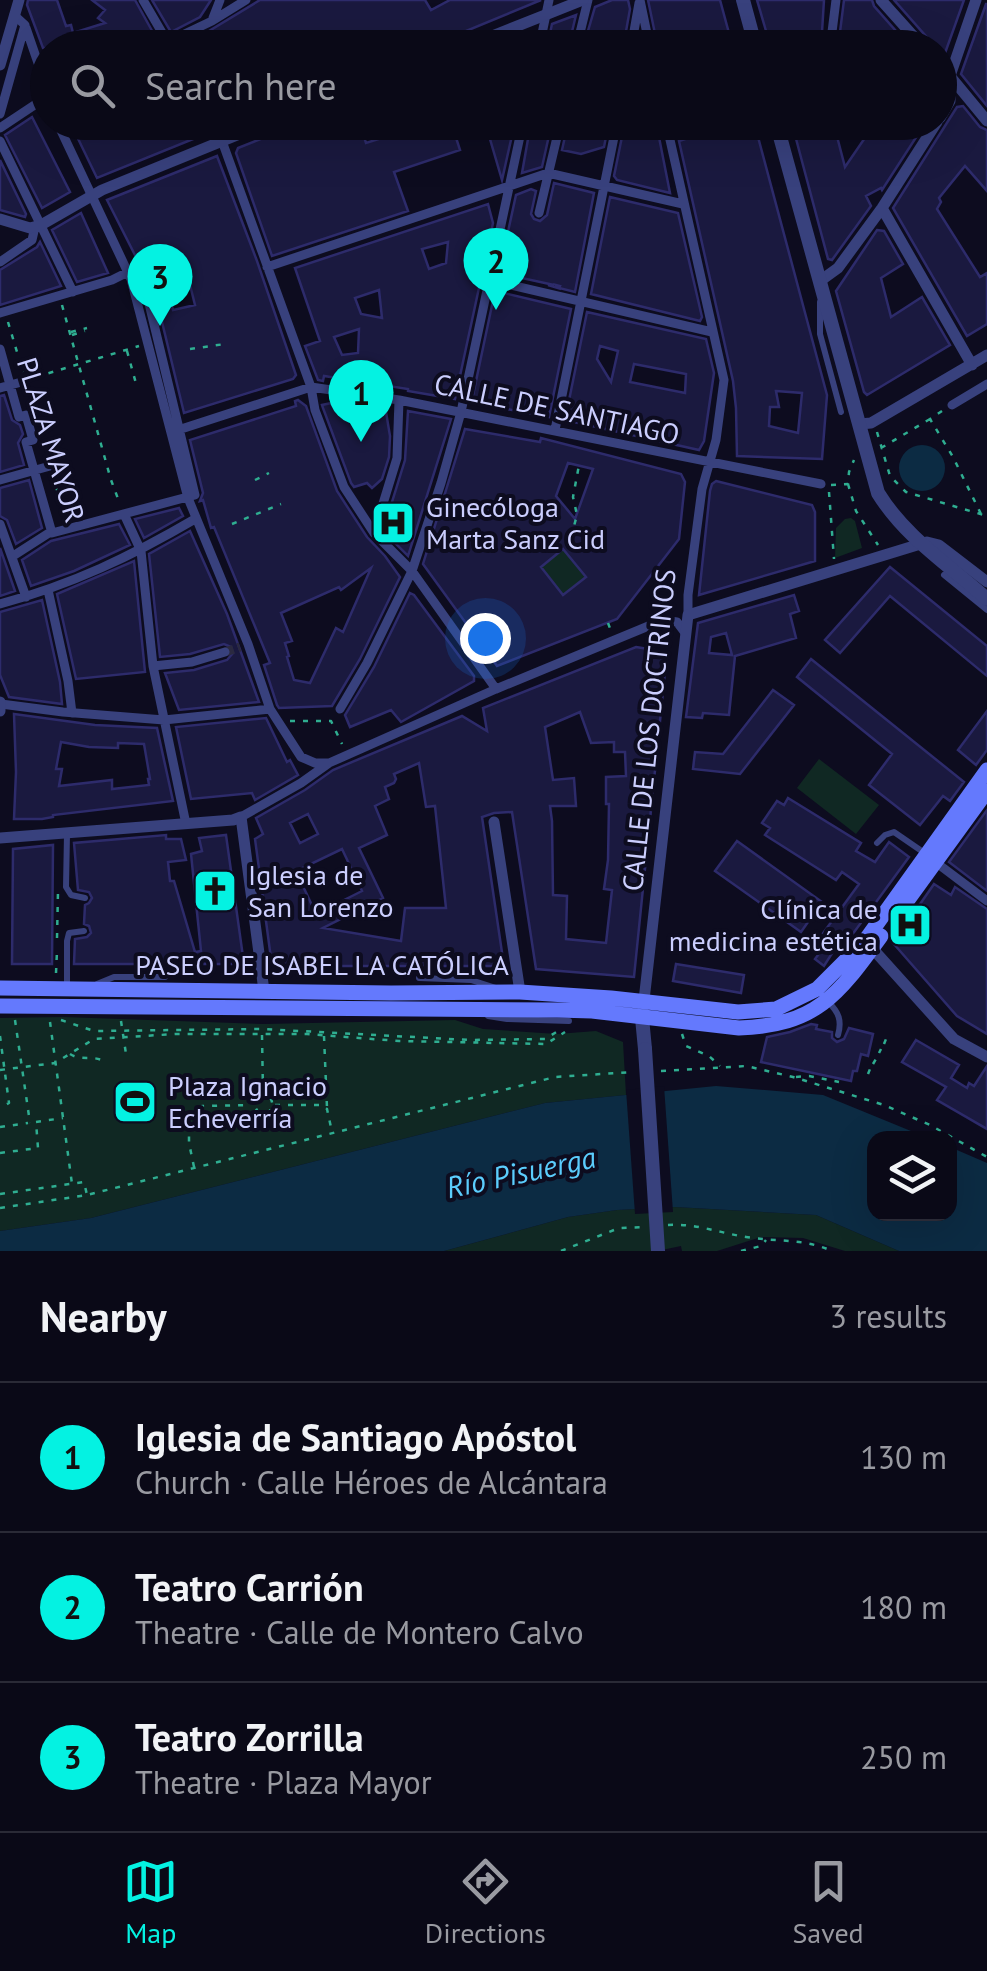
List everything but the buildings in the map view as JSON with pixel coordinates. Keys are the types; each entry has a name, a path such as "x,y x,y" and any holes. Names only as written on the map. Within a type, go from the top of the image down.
{"main road":[{"path":"643,1010 776,1009 817,989 935,861 987,770"},
{"path":"643,1010 738,1028 760,1027 810,1012 852,976 987,791"},
{"name":"PASEO DE ISABEL LA CATÓLICA","path":"0,990 520,992 643,1010"},
{"name":"PASEO DE ISABEL LA CATÓLICA","path":"0,1006 643,1010"}],"street":[{"path":"0,65 18,0"},
{"path":"144,0 161,30"},
{"path":"212,21 220,0"},
{"path":"196,30 246,0"},
{"path":"543,30 549,0"},
{"path":"506,30 586,0"},
{"path":"580,30 586,0"},
{"path":"634,30 640,0"},
{"path":"640,0 646,30"},
{"path":"742,0 751,30"},
{"path":"832,30 836,0"},
{"path":"882,0 908,30"},
{"path":"957,56 976,0"},
{"path":"14,15 26,25 30,38"},
{"path":"0,114 26,25"},
{"path":"957,85 987,121"},
{"path":"0,128 30,107"},
{"path":"65,140 128,272 194,495 188,498 270,709 300,757 330,763"},
{"path":"340,708 412,571 441,484 462,412 519,140"},
{"path":"539,213 556,140"},
{"path":"555,430 614,140"},
{"name":"CALLE DE LOS DOCTRINOS","path":"643,1010 688,595 724,380 669,140"},
{"path":"781,140 866,429 878,493 922,544 987,599"},
{"path":"820,281 838,268 925,140"},
{"path":"0,141 73,292"},
{"path":"0,219 30,228 38,226 91,196 222,141 344,487 374,533 412,571 496,689"},
{"path":"266,267 548,173 683,204"},
{"path":"882,208 972,365"},
{"path":"0,262 32,240 38,226"},
{"path":"0,313 112,280 140,266 175,431"},
{"path":"489,280 712,332"},
{"name":"PLAZA MAYOR","path":"0,350 5,386 18,417 26,414 30,428 33,440 26,442 52,534 188,498"},
{"path":"866,429 987,356"},
{"path":"5,386 25,381"},
{"path":"952,406 987,384"},
{"name":"CALLE DE SANTIAGO","path":"175,431 310,388 399,400 821,484"},
{"path":"374,533 397,458 399,400"},
{"path":"0,480 50,466"},
{"path":"124,514 142,551 154,670 186,824"},
{"path":"894,516 898,538 894,552"},
{"path":"0,604 48,590 142,551 195,519"},
{"path":"0,524 26,597"},
{"path":"13,556 52,531"},
{"path":"688,616 931,542 987,582"},
{"path":"48,590 72,713"},
{"path":"0,838 241,818 330,763 496,689 663,620 677,622 686,634"},
{"path":"154,670 226,652"},
{"path":"0,706 164,720 270,709"},
{"path":"241,818 264,991"},
{"path":"494,822 520,992"},
{"path":"935,861 987,901"},
{"path":"849,958 872,948 954,1039 987,1058"},
{"name":"PASEO DE ISABEL LA CATÓLICA","path":"0,990 18,1006"},
{"path":"643,1010 658,1251"}],"lane":[{"path":"820,281 820,334 841,412"},
{"path":"944,575 987,610"},
{"path":"877,843 884,834 894,832 935,861"},
{"path":"67,834 66,887 71,895 85,898"},
{"path":"61,989 69,933 84,931"},
{"path":"91,989 114,977 164,976"},
{"path":"420,978 475,980 501,992"},
{"path":"827,1001 842,1022 838,1036"},
{"path":"463,1008 508,1019 569,1024"}],"path":[{"name":"PLAZA MAYOR","path":"60,300 124,514"},
{"path":"70,334 86,330"},
{"name":"PLAZA MAYOR","path":"25,381 147,343"},
{"path":"190,349 225,344"},
{"path":"127,349 137,387"},
{"path":"881,448 952,406"},
{"path":"930,419 984,516"},
{"path":"866,429 881,448 890,476 906,492 984,516"},
{"path":"854,458 848,484 856,511 879,547"},
{"path":"570,537 577,515 572,497 578,465"},
{"path":"254,480 269,474"},
{"path":"111,480 122,478"},
{"path":"834,560 828,485 848,484"},
{"path":"232,524 281,504"},
{"path":"277,721 331,721 350,753"},
{"path":"58,893 61,989"},
{"path":"120,1015 126,1054"},
{"path":"50,1016 94,1032 262,1032 500,1040 544,1040 560,1026 569,1024"},
{"path":"262,1016 263,1093"},
{"path":"15,1025 30,1122"},
{"path":"50,1026 72,1184"},
{"path":"2,1070 56,1062 94,1039 123,1037 262,1032 546,1044 565,1032"},
{"path":"681,1032 686,1046 709,1056 721,1067"},
{"path":"0,1036 9,1103 0,1108"},
{"path":"324,1036 333,1133"},
{"path":"70,1054 78,1059 104,1061"},
{"path":"0,1208 87,1196 555,1077 721,1067 746,1066 884,1105 987,1156"},
{"path":"792,1077 839,1082"},
{"path":"254,1105 265,1114 272,1110 272,1098 263,1093"},
{"path":"254,1105 263,1093"},
{"path":"195,1168 188,1143 189,1116 202,1106 254,1105"},
{"path":"273,1105 321,1105 328,1110"},
{"path":"0,1127 63,1118"},
{"path":"0,1153 38,1148 36,1122"},
{"path":"0,1194 84,1182 87,1196"},
{"path":"667,1225 684,1224 767,1240 802,1240 832,1251"},
{"path":"560,1251 619,1228 651,1226"},
{"path":"742,1251 761,1246 767,1240"}],"green space":[{"path":"851,518 862,548 835,558 836,528"},
{"path":"563,549 586,577 563,595 541,567"},
{"path":"819,759 879,805 856,834 797,788"},
{"path":"0,1018 264,1024 455,1020 483,1029 557,1034 596,1031 623,1042 626,1095 545,1103 91,1218 0,1231"},
{"path":"675,1207 816,1215 899,1251 845,1251 803,1238 761,1237 717,1251 682,1251 681,1246 657,1251 444,1251 568,1217"}],"water":[{"path":"922,445 938,452 945,468 938,484 922,491 906,484 899,468 906,452"},
{"name":"Río Pisuerga","path":"716,1086 823,1095 911,1131 867,1131 867,1221 957,1221 957,1150 987,1163 987,1251 899,1251 816,1215 675,1207 568,1217 444,1251 0,1251 0,1231 91,1218 545,1103"}],"pier":[{"path":"664,1086 673,1212 635,1214 626,1090"}],"tunnel":[{"path":"225,652 240,647"}],"place":[{"name":"Teatro Carrión","path":"496,310"},
{"name":"Teatro Zorrilla","path":"160,326"},
{"name":"Iglesia de Santiago Apóstol","path":"361,442"},
{"name":"Ginecóloga Marta Sanz Cid","path":"393,523"},
{"name":"Iglesia de San Lorenzo","path":"215,891"},
{"name":"Clínica de medicina estética","path":"910,925"},
{"name":"Plaza Ignacio Echeverría","path":"135,1102"}]}
